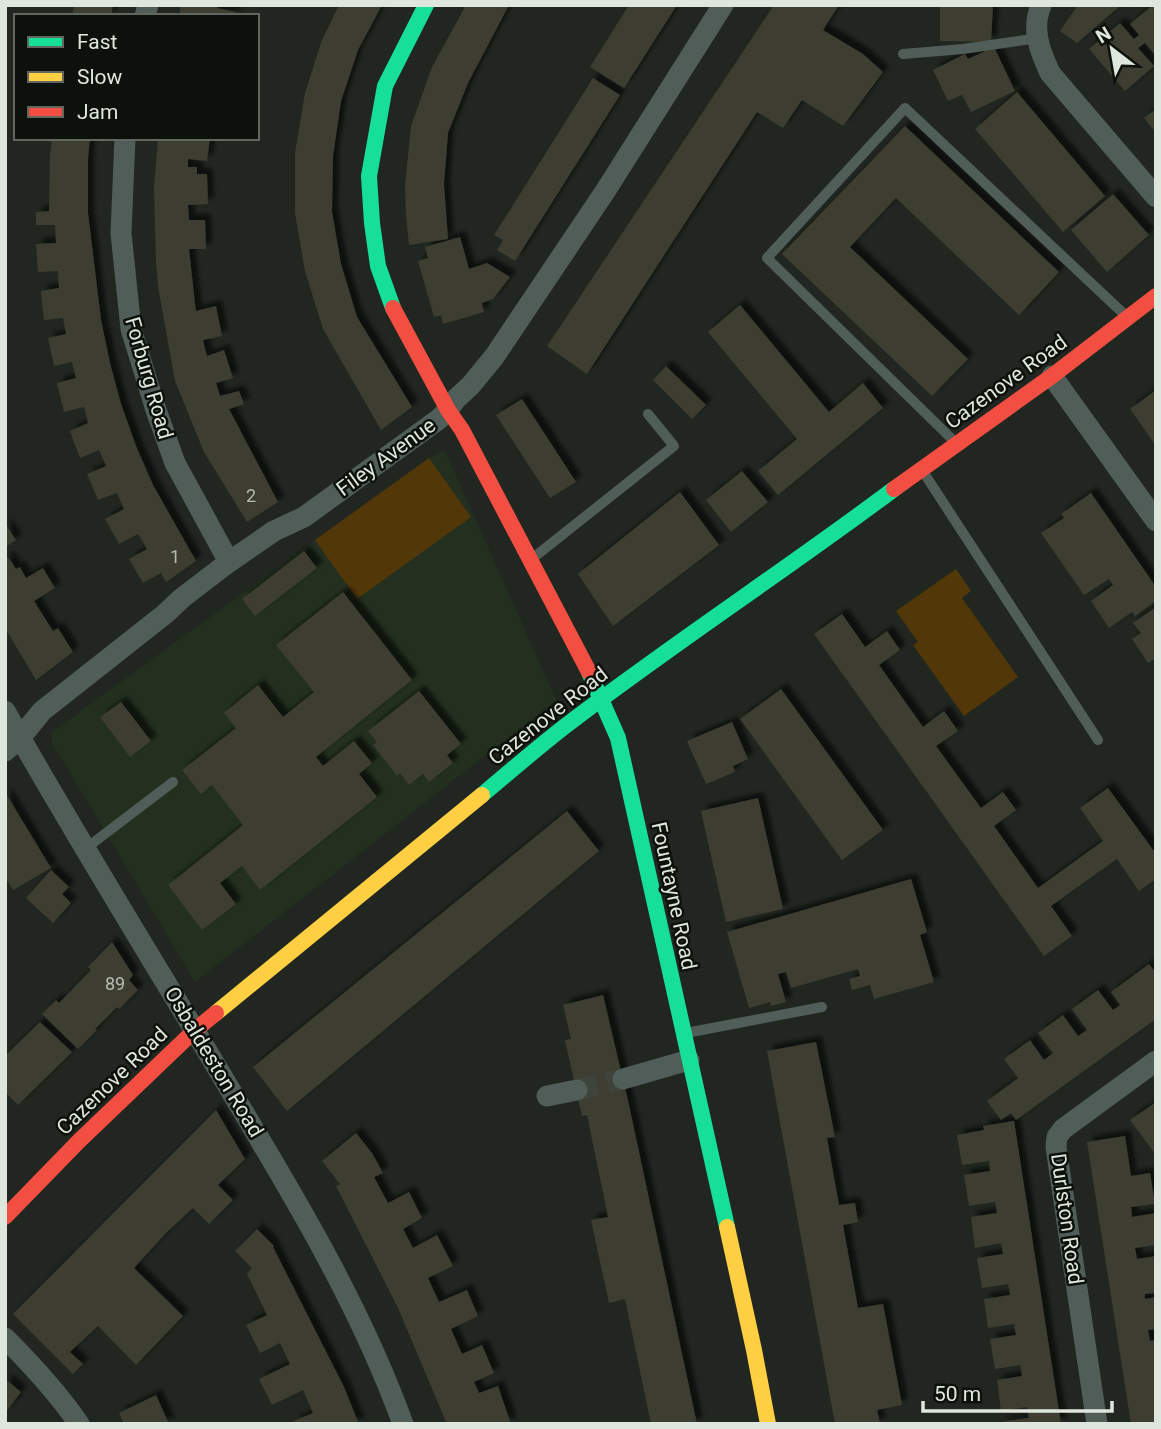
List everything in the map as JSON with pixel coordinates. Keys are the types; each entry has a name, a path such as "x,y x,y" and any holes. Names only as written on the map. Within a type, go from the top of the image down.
{"street":[{"name":"Fountayne Road","path":"426,5 384,86 369,176 378,266 396,315 448,410 462,430 531,560 588,670 618,738 754,1350 768,1424"},
{"name":"Filey Avenue","path":"13,744 42,711 165,614 182,597 274,531 304,517 448,410 494,356 606,190 723,5"},
{"path":"1041,5 1037,23 1038,38 1050,73 1156,197"},
{"name":"Forburg Road","path":"125,140 121,233 131,329 175,463 229,562"},
{"name":"Cazenove Road","path":"5,1217 79,1141 195,1030 552,737 1052,376 1156,296"},
{"path":"1052,376 1156,521"},
{"name":"Osbaldeston Road","path":"5,711 13,744 85,849 271,1157 349,1300 388,1383 403,1424"},
{"path":"623,1079 689,1060"},
{"name":"Durlston Road","path":"1097,1424 1056,1147 1057,1137 1063,1129 1156,1061"},
{"path":"547,1096 577,1090"},
{"path":"5,1338 43,1377 79,1424"}],"lane":[{"path":"903,54 1038,38"},
{"path":"957,444 767,258 905,108 1127,317"},
{"path":"531,560 674,446 648,414"},
{"path":"922,468 1098,740"},
{"path":"85,849 173,782"},
{"path":"683,1034 822,1007"}],"shaded area":[{"path":"445,451 556,700 195,982 53,744 51,733 429,458"},
{"path":"429,458 471,517 357,599 315,540"},
{"path":"956,569 971,591 962,598 1018,677 964,716 913,645 918,642 896,611"}],"building":[{"path":"74,5 113,5 111,14 72,14"},
{"path":"181,5 218,5 217,8 235,12 234,14 179,14"},
{"path":"339,5 382,5 358,50 341,101 333,156 332,212 341,264 357,317 412,407 381,430 323,329 305,271 295,213 295,153 305,93 322,40"},
{"path":"466,5 509,5 468,83 448,133 444,184 448,239 409,245 405,186 411,126 432,67"},
{"path":"629,5 677,5 624,88 590,67"},
{"path":"774,5 839,5 823,30 863,54 883,72 843,126 802,100 783,128 757,112 587,374 547,346"},
{"path":"940,5 993,5 991,42 940,41"},
{"path":"1078,5 1121,5 1077,43 1060,31"},
{"path":"1156,5 1156,56 1145,43 1138,48 1154,66 1125,91 1089,49 1120,23 1134,39 1139,35 1130,24"},
{"path":"994,47 1015,91 971,112 962,95 948,101 933,70 965,54 968,59"},
{"path":"593,78 620,95 515,261 497,250 503,240 494,235"},
{"path":"1017,92 1105,196 1063,232 975,129"},
{"path":"1156,109 1156,133 1144,118"},
{"path":"905,126 1059,272 1019,315 896,198 850,247 968,359 932,396 782,254"},
{"path":"52,140 90,140 88,213 101,320 110,363 136,446 153,485 196,561 166,582 161,573 143,583 129,559 147,549 138,534 119,544 105,519 124,509 117,493 98,500 87,474 106,466 99,450 80,458 70,431 88,423 84,407 64,412 57,383 76,378 72,362 54,366 48,338 66,334 63,318 44,320 41,291 59,288 58,271 38,272 36,244 56,243 55,225 36,225 36,212 49,211"},
{"path":"158,140 210,140 207,161 188,159 188,167 197,167 197,174 207,174 208,204 188,205 189,220 205,220 206,249 189,249 196,311 216,306 222,336 203,340 207,356 224,350 233,378 216,383 220,396 239,391 244,404 229,409 278,502 247,522 204,452 175,381 158,286 154,189"},
{"path":"1113,194 1149,235 1107,272 1071,230"},
{"path":"460,237 469,269 487,263 510,277 493,299 482,303 484,312 443,324 441,315 434,317 418,261 428,258 425,247"},
{"path":"740,305 829,412 863,383 883,408 778,495 758,471 797,439 708,332"},
{"path":"666,366 706,405 692,419 653,380"},
{"path":"1156,390 1156,446 1130,409"},
{"path":"522,399 576,482 550,498 496,415"},
{"path":"742,471 768,502 731,532 706,500"},
{"path":"680,492 719,545 613,626 578,574"},
{"path":"1091,493 1156,587 1156,601 1135,616 1132,612 1109,628 1091,601 1113,585 1109,579 1084,595 1041,533 1064,518 1061,514"},
{"path":"5,523 16,540 5,547"},
{"path":"304,551 317,568 255,616 242,599"},
{"path":"8,557 16,569 20,567 26,578 43,568 55,588 34,601 53,631 58,628 73,652 36,680 5,628 5,559"},
{"path":"343,592 412,680 316,757 323,766 354,741 372,763 359,774 377,797 260,890 242,866 220,883 236,904 202,930 168,885 243,825 212,785 201,794 182,770 236,728 224,713 258,685 283,717 314,692 276,645"},
{"path":"1156,607 1156,658 1148,663 1132,639 1141,633 1133,623"},
{"path":"842,614 865,647 887,631 900,650 879,665 923,727 944,711 958,731 936,746 981,808 1003,792 1016,810 994,826 1038,888 1103,841 1080,808 1108,788 1156,854 1156,879 1139,891 1117,859 1051,906 1072,936 1044,956 814,634"},
{"path":"781,689 883,830 842,860 740,719"},
{"path":"419,691 461,744 447,755 453,763 429,782 423,774 409,785 400,773 397,776 373,745 377,742 368,731"},
{"path":"121,702 151,741 130,757 100,717"},
{"path":"732,722 748,759 733,766 735,772 706,784 687,741"},
{"path":"5,792 51,868 13,890 5,877"},
{"path":"758,798 783,909 726,922 701,811"},
{"path":"567,811 599,851 287,1111 253,1067"},
{"path":"51,870 69,887 62,894 71,903 53,923 26,898"},
{"path":"911,879 927,932 920,935 934,982 874,999 870,985 852,990 849,979 860,976 858,969 791,988 786,972 778,974 786,1002 771,1006 770,1002 749,1008 727,932"},
{"path":"112,942 133,975 129,980 138,990 119,1009 117,1007 78,1049 42,1014 56,1000 59,1003 91,970 88,967"},
{"path":"1149,964 1156,973 1156,1019 1016,1120 1011,1113 1001,1120 987,1101 1018,1078 1004,1059 1030,1040 1044,1060 1053,1053 1038,1033 1063,1015 1078,1036 1087,1030 1072,1009 1098,990 1113,1010 1120,1005 1111,992"},
{"path":"603,995 697,1424 651,1424 625,1299 609,1303 591,1220 608,1217 587,1115 582,1116 565,1040 571,1039 563,1005"},
{"path":"40,1022 72,1052 18,1105 5,1092 5,1056"},
{"path":"816,1042 835,1137 827,1138 839,1205 855,1203 858,1222 843,1225 858,1308 883,1304 902,1405 877,1410 880,1424 835,1424 767,1051"},
{"path":"1156,1102 1156,1155 1130,1120"},
{"path":"216,1110 245,1159 218,1185 233,1200 209,1224 193,1208 134,1268 183,1316 136,1365 98,1326 70,1352 83,1364 73,1374 13,1314"},
{"path":"1014,1121 1061,1424 1000,1424 1029,1418 1027,1407 1001,1411 997,1380 1022,1376 1020,1365 995,1369 990,1339 1016,1335 1014,1324 988,1328 984,1299 1010,1295 1008,1284 982,1288 977,1258 1003,1254 1001,1243 975,1248 971,1217 997,1213 995,1202 969,1206 964,1175 990,1171 989,1161 962,1165 957,1135 984,1130 983,1126"},
{"path":"356,1133 383,1173 374,1177 388,1203 409,1192 422,1218 403,1229 413,1248 437,1235 453,1266 428,1278 439,1302 467,1290 478,1316 451,1329 462,1354 482,1345 494,1373 474,1382 479,1393 498,1386 511,1424 447,1424 398,1308 336,1186 340,1184 322,1161"},
{"path":"1125,1136 1131,1176 1150,1173 1155,1204 1131,1207 1132,1217 1156,1213 1156,1245 1135,1248 1137,1259 1156,1256 1156,1293 1145,1294 1145,1299 1156,1297 1156,1329 1148,1330 1150,1341 1156,1340 1156,1424 1131,1424 1087,1142"},
{"path":"257,1229 274,1246 344,1387 359,1424 295,1424 294,1421 313,1413 303,1390 272,1405 259,1379 290,1364 280,1343 260,1353 246,1325 267,1315 247,1274 252,1268 235,1251"},
{"path":"5,1379 21,1392 5,1413"},
{"path":"156,1395 169,1424 124,1424 119,1413"}],"tunnel":[{"path":"577,1090 623,1079"}],"traffic: fast":[{"path":"393,308 378,266 369,176 385,86 426,5"},
{"path":"482,795 605,696 894,489"},
{"path":"589,672 618,738 727,1227"}],"traffic: slow":[{"path":"216,1013 482,795"},
{"path":"727,1227 768,1424"}],"traffic: jam":[{"path":"894,489 1052,376 1156,296"},
{"path":"393,308 448,410 462,430 589,672"},
{"path":"5,1217 79,1141 216,1013"}]}
